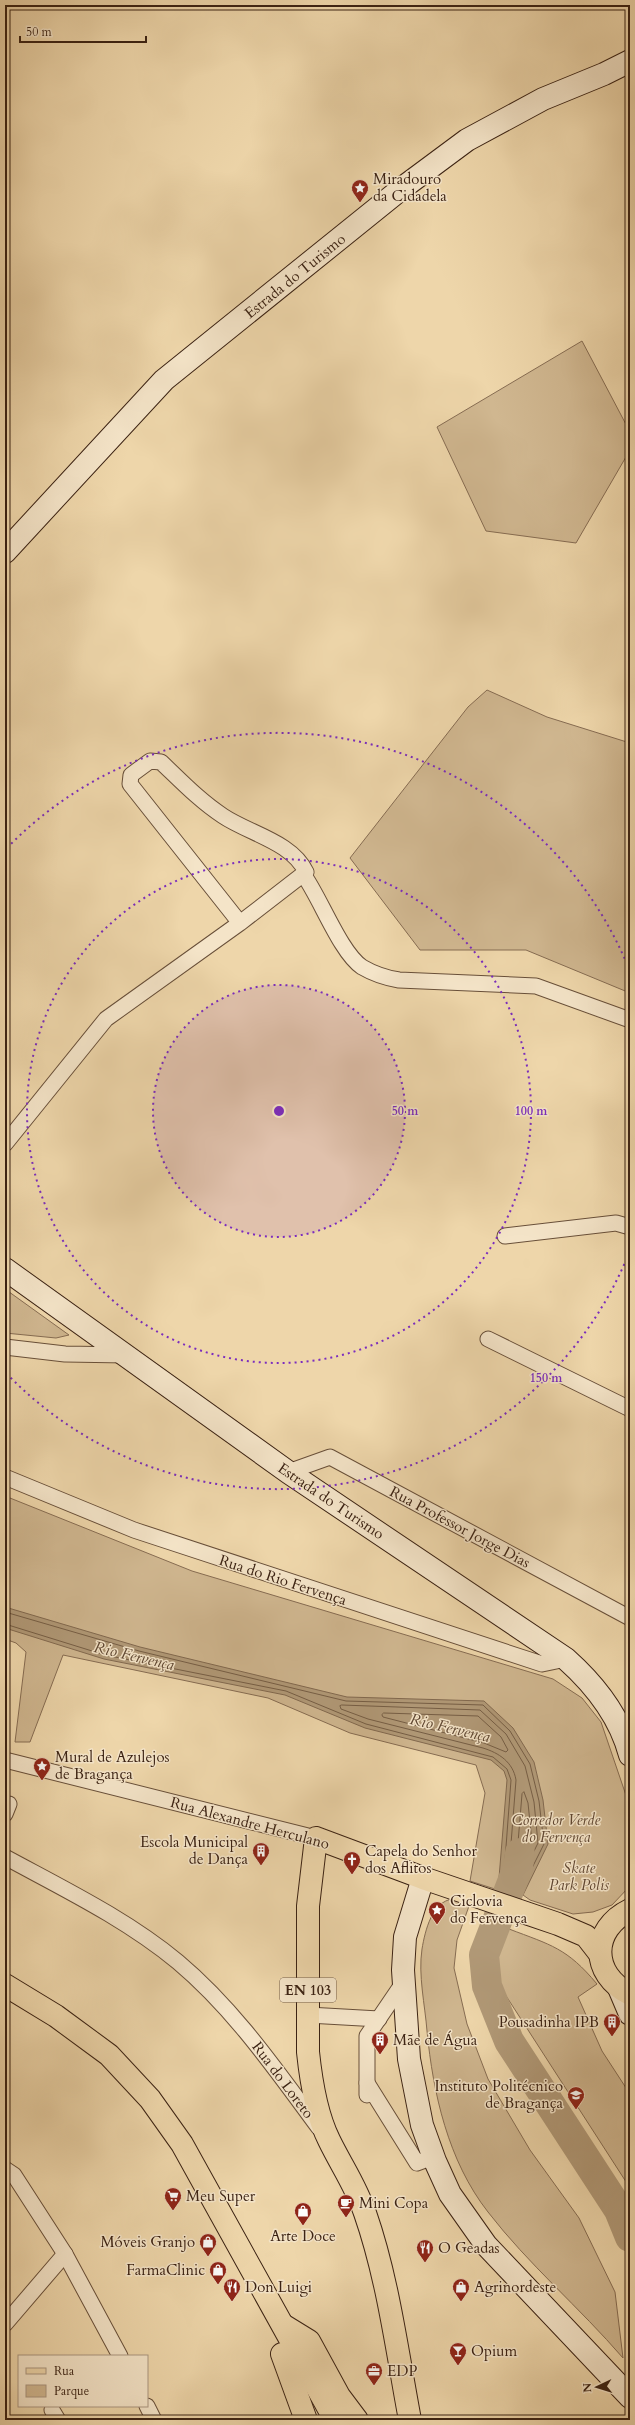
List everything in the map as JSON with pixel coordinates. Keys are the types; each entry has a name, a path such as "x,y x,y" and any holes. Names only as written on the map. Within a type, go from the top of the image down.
{"main road":[{"name":"Rua Alexandre Herculano","path":"316,1838 423,1878 558,1924 586,1936 600,1954"},
{"name":"EN 103","path":"316,1838 308,1906 308,2015 310,2076 328,2140"},
{"name":"Rua Alexandre Herculano","path":"558,1924 588,1928 604,1926 627,1911"},
{"path":"625,1991 610,1979 603,1967 600,1954 605,1933 627,1911"},
{"path":"5,1985 56,2016 109,2055 150,2099 182,2144 282,2325 328,2419"},
{"path":"5,2001 44,2024 97,2063 139,2107 171,2152 282,2354 328,2419"},
{"name":"Rua do Loreto","path":"328,2140 350,2176 366,2214 386,2294 407,2419"},
{"path":"282,2325 309,2341 339,2396 357,2420"},
{"path":"282,2354 300,2409 306,2420"}],"street":[{"name":"Estrada do Turismo","path":"5,552 164,380 401,189 467,140 543,99 604,74 630,61"},
{"path":"5,1144 106,1019 240,923 306,872 296,855 224,816 194,794 161,762 150,761 131,775 130,784 240,923"},
{"path":"303,874 344,945 361,966 380,977 399,980 536,986 630,1020"},
{"path":"505,1236 616,1223 630,1227"},
{"name":"Estrada do Turismo","path":"5,1269 127,1355 288,1472 566,1659 590,1681 611,1712 630,1755"},
{"path":"488,1339 630,1409"},
{"path":"5,1347 65,1354 127,1355"},
{"name":"Rua Professor Jorge Dias","path":"288,1472 330,1457 630,1618"},
{"name":"Rua do Rio Fervença","path":"5,1477 134,1530 372,1609 542,1664 566,1659"},
{"name":"Rua Alexandre Herculano","path":"5,1760 316,1838"},
{"name":"Rua do Loreto","path":"5,1857 107,1912 178,1962 247,2032 328,2140"},
{"path":"423,1878 404,1937 403,1983 409,2059 422,2125 433,2157 450,2194 486,2244 630,2397"},
{"path":"403,1983 367,2036 367,2089 417,2163 433,2157"},
{"path":"625,1991 630,2014"},
{"path":"308,2015 379,2019"},
{"path":"5,2170 14,2175 65,2254 119,2355"},
{"path":"5,2324 65,2254"},
{"path":"148,2407 154,2420"}],"green space":[{"path":"582,341 630,432 630,450 576,543 486,531 437,427"},
{"path":"487,690 547,717 630,743 630,993 526,950 420,950 350,858 468,707"},
{"path":"5,1289 69,1335 56,1338 5,1333"},
{"name":"Corredor Verde do Fervença","path":"5,1496 192,1571 553,1679 582,1698 601,1722 630,1807 629,1887 612,1905 593,1912 573,1914 530,1900 523,1895 498,1890 470,1881 485,1793 476,1765 350,1733 268,1698 63,1655 30,1742 15,1742 26,1652 16,1643 5,1639"},
{"path":"453,1899 469,1906 457,1940 454,1968 467,2024 488,2079 530,2150 579,2218 615,2292 623,2358 520,2250 488,2212 462,2171 453,2149 438,2102 433,2078 422,1990 421,1959 423,1942 431,1918 440,1905"},
{"path":"509,1929 558,1949 576,1962 597,1984 578,1997 602,2051 630,2094 630,2188 499,1985 497,1957"}],"water":[{"path":"5,1607 140,1647 347,1697 484,1701 513,1728 534,1762 543,1800 548,1844 523,1895 498,1890 507,1780 504,1771 491,1760 365,1728 285,1695 104,1659 5,1628"}],"waterway":[{"name":"Rio Fervença","path":"520,1853 518,1867 484,1955 487,1986 509,2041 619,2210 630,2237"}],"place":[{"name":"Miradouro da Cidadela","path":"360,203"},
{"name":"Mural de Azulejos de Bragança","path":"42,1781"},
{"name":"Escola Municipal de Dança","path":"261,1866"},
{"name":"Capela do Senhor dos Aflitos","path":"352,1875"},
{"name":"Ciclovia do Fervença","path":"437,1925"},
{"name":"Pousadinha IPB","path":"612,2037"},
{"name":"Mãe de Água","path":"380,2055"},
{"name":"Instituto Politécnico de Bragança","path":"576,2110"},
{"name":"Meu Super","path":"173,2211"},
{"name":"Mini Copa","path":"346,2218"},
{"name":"Arte Doce","path":"303,2226"},
{"name":"Móveis Granjo","path":"208,2257"},
{"name":"O Geadas","path":"425,2263"},
{"name":"FarmaClinic","path":"218,2285"},
{"name":"Don Luigi","path":"232,2302"},
{"name":"Agrinordeste","path":"461,2302"},
{"name":"Opium","path":"458,2366"},
{"name":"EDP","path":"374,2386"}],"park label":[{"name":"Skate Park Polis","path":"579,1876"}]}
